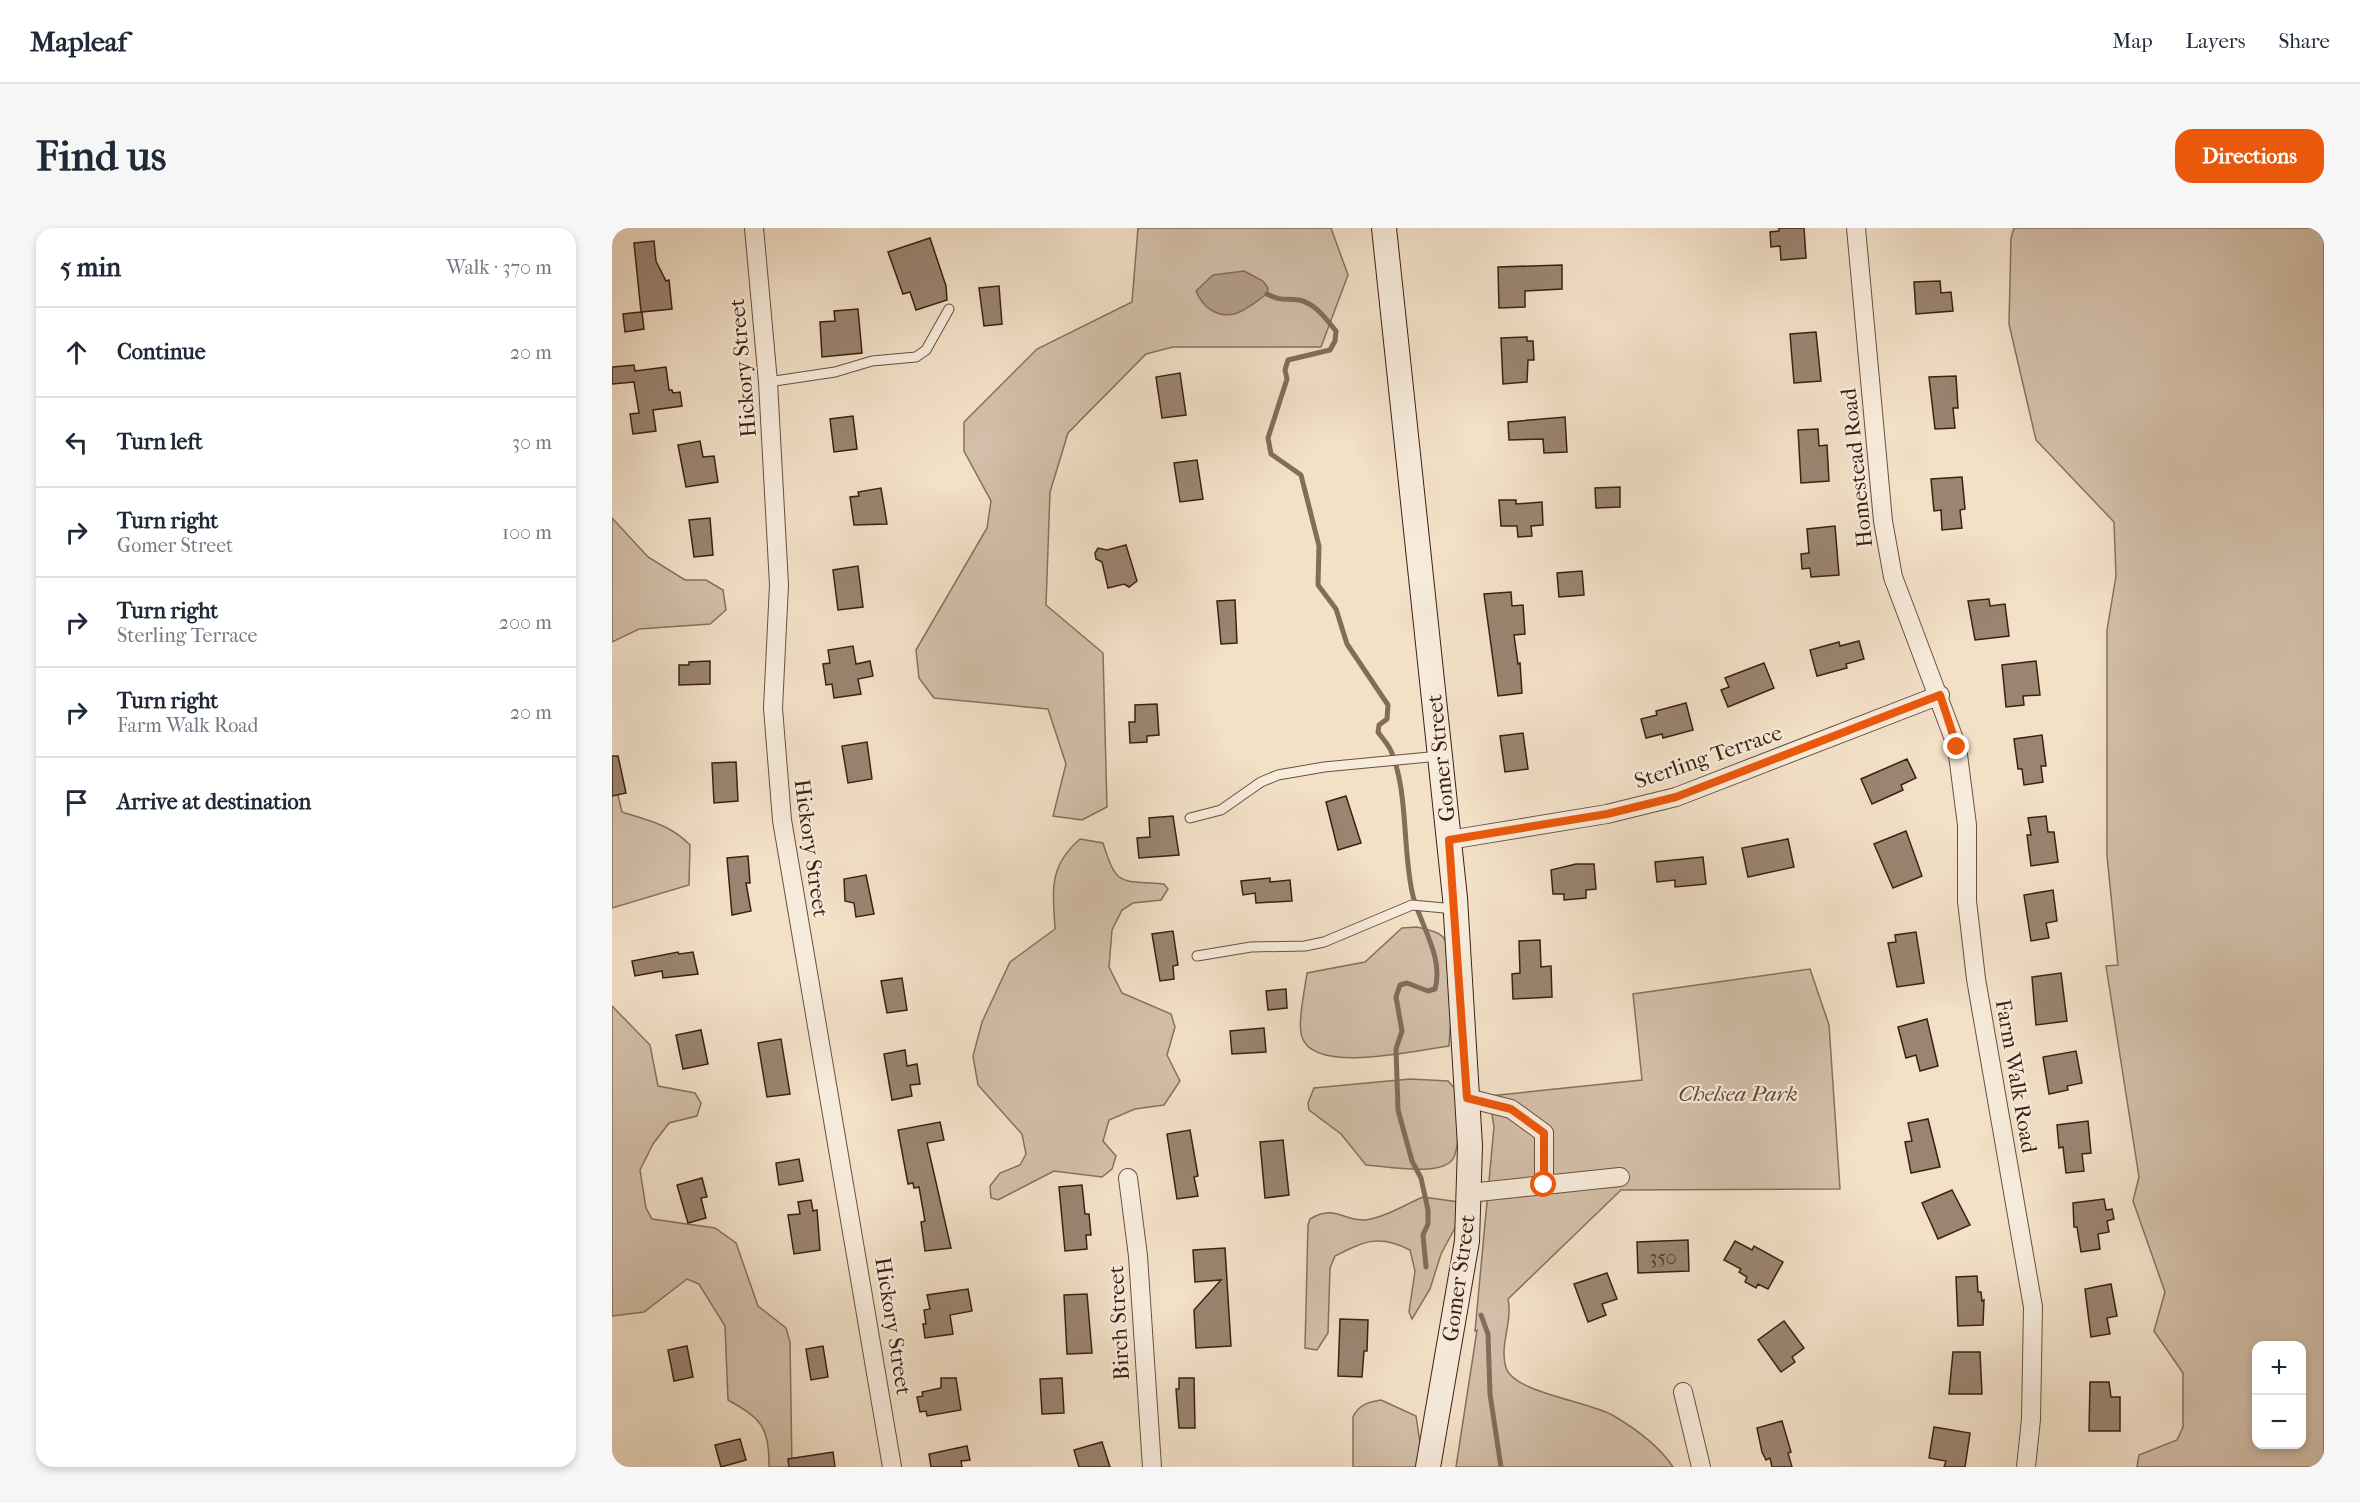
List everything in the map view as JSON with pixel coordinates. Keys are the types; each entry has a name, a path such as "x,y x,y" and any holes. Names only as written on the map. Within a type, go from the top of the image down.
{"street":[{"name":"Hickory Street","path":"754,228 768,382 779,585 773,708 782,819 892,1467"},
{"name":"Gomer Street","path":"1384,228 1449,840 1467,1098 1467,1240 1428,1467"},
{"name":"Homestead Road","path":"1856,228 1883,521 1893,577 1940,695"},
{"name":"Sterling Terrace","path":"1449,840 1607,814 1676,797 1940,695"},
{"name":"Farm Walk Road","path":"1940,695 1957,747 1967,825 1967,901 1976,979 2033,1307 2031,1419 2026,1467"},
{"path":"1467,1098 1511,1109 1544,1133 1544,1185"},
{"path":"1468,1193 1620,1177"},
{"name":"Birch Street","path":"1128,1178 1138,1256 1152,1467"},
{"path":"1683,1392 1701,1467"}],"lane":[{"path":"768,382 835,372 872,361 916,357 926,350 949,309"},
{"path":"1190,818 1221,810 1261,782 1286,773 1440,756"},
{"path":"1197,956 1251,947 1305,946 1324,942 1412,905 1455,909"}],"green space":[{"path":"1138,228 1331,228 1348,275 1321,347 1173,347 1146,354 1068,433 1050,492 1046,605 1103,653 1107,807 1082,820 1053,816 1066,764 1048,709 934,698 919,678 916,650 987,528 991,501 964,451 964,422 1037,349 1132,302"},
{"path":"2014,228 2324,228 2324,1467 2137,1467 2139,1455 2177,1440 2183,1427 2183,1373 2154,1331 2165,1292 2133,1201 2139,1177 2106,966 2118,965 2107,856 2107,630 2116,576 2114,522 2036,440 2009,324 2011,238"},
{"path":"612,518 648,557 685,580 706,580 723,590 726,610 710,624 639,629 612,642"},
{"path":"612,770 622,812 667,828 690,845 689,885 612,908"},
{"path":"1080,839 1103,843 1112,868 1122,879 1164,884 1168,889 1161,900 1133,903 1122,910 1112,930 1109,967 1122,993 1171,1014 1175,1027 1167,1055 1180,1081 1164,1105 1135,1109 1109,1120 1103,1141 1116,1156 1112,1169 1102,1177 1054,1171 998,1200 991,1198 990,1186 1000,1173 1020,1165 1026,1154 1022,1134 978,1085 973,1056 982,1022 1010,962 1055,929 1054,891 1058,869 1062,859"},
{"path":"1417,927 1441,935 1448,947 1453,974 1449,1046 1392,1055 1346,1058 1326,1055 1311,1048 1302,1037 1301,1031 1307,973 1365,962 1402,928"},
{"name":"Chelsea Park","path":"1810,969 1829,1025 1840,1189 1621,1190 1508,1299 1509,1316 1504,1359 1506,1368 1512,1377 1538,1390 1614,1416 1646,1438 1673,1467 1456,1467 1477,1330 1475,1331 1494,1127 1489,1096 1642,1080 1633,994"},
{"path":"612,1006 650,1045 658,1086 695,1093 701,1103 697,1116 669,1123 653,1144 640,1170 646,1208 652,1219 715,1228 736,1243 758,1306 786,1328 790,1342 792,1467 769,1467 767,1442 761,1426 749,1413 728,1400 725,1326 699,1284 687,1279 644,1312 612,1316"},
{"path":"1410,1079 1448,1081 1458,1092 1460,1100 1456,1151 1448,1163 1439,1167 1414,1169 1366,1165 1341,1134 1309,1110 1308,1103 1314,1088"},
{"path":"1423,1197 1459,1202 1457,1224 1441,1254 1430,1289 1412,1319 1409,1312 1415,1271 1410,1250 1389,1242 1364,1243 1335,1256 1330,1268 1328,1333 1317,1350 1305,1348 1310,1219 1332,1213 1357,1220 1372,1219"},
{"path":"1381,1400 1416,1416 1420,1443 1417,1467 1353,1467 1353,1417 1361,1406"}],"shaded area":[{"path":"1244,271 1263,281 1268,288 1267,294 1242,311 1227,315 1211,310 1196,291 1213,275"}],"building":[{"path":"1779,228 1804,228 1806,258 1781,260 1780,246 1771,247 1770,232 1779,231"},
{"path":"930,238 946,286 947,300 916,310 910,292 903,294 888,252"},
{"path":"654,241 656,261 666,281 669,280 672,309 642,312 644,329 625,332 623,314 641,312 634,243"},
{"path":"1562,265 1562,289 1525,291 1525,307 1499,308 1498,267"},
{"path":"1940,281 1941,293 1951,292 1953,311 1916,314 1914,282"},
{"path":"999,286 1002,324 984,326 979,288"},
{"path":"858,309 862,353 822,357 820,322 835,321 834,311"},
{"path":"1816,332 1821,381 1794,383 1790,334"},
{"path":"1527,337 1527,341 1533,341 1534,360 1528,360 1527,382 1503,384 1501,338"},
{"path":"634,365 635,371 666,367 669,390 673,393 680,392 682,406 653,410 656,431 633,434 630,414 639,413 634,382 612,384 612,367"},
{"path":"1180,373 1186,415 1162,418 1156,377"},
{"path":"1956,376 1958,408 1953,408 1955,428 1935,429 1929,377"},
{"path":"853,416 857,449 834,452 830,419"},
{"path":"1565,417 1567,452 1544,453 1543,439 1509,440 1508,422"},
{"path":"1818,429 1819,446 1827,445 1829,481 1801,483 1798,430"},
{"path":"700,441 703,457 714,456 718,482 686,487 678,445"},
{"path":"1197,460 1203,499 1180,502 1174,463"},
{"path":"1962,477 1965,509 1960,510 1962,528 1942,530 1941,510 1934,511 1931,479"},
{"path":"1620,487 1620,507 1596,508 1595,488"},
{"path":"881,488 887,524 854,525 850,497 859,496 858,492"},
{"path":"1499,500 1516,500 1516,504 1542,502 1543,525 1531,526 1532,536 1518,537 1517,526 1501,526"},
{"path":"710,518 713,555 694,557 689,520"},
{"path":"1835,526 1839,575 1811,577 1810,568 1802,569 1801,554 1809,553 1807,529"},
{"path":"1126,545 1137,581 1129,587 1124,584 1108,588 1102,562 1096,559 1095,553 1098,548 1107,550"},
{"path":"858,566 863,607 838,610 833,570"},
{"path":"1582,571 1584,595 1559,597 1557,573"},
{"path":"1511,592 1512,606 1523,605 1525,634 1514,635 1518,664 1520,663 1522,693 1498,696 1484,594"},
{"path":"1989,599 1990,606 2005,604 2009,636 1975,640 1968,601"},
{"path":"1235,600 1237,643 1221,644 1217,601"},
{"path":"1859,641 1864,659 1846,664 1847,668 1817,676 1810,650 1839,642 1840,646"},
{"path":"853,646 856,664 870,661 873,676 858,679 861,694 834,698 832,684 826,685 823,664 830,663 828,650"},
{"path":"710,661 710,684 679,685 679,665"},
{"path":"2036,661 2040,695 2023,696 2024,705 2006,707 2002,665"},
{"path":"1764,663 1774,688 1728,707 1721,690 1729,687 1725,678"},
{"path":"1686,703 1693,730 1663,738 1662,734 1646,738 1641,719 1657,715 1656,711"},
{"path":"1157,704 1159,735 1147,736 1147,742 1130,743 1129,722 1135,722 1135,705"},
{"path":"1523,733 1528,769 1505,772 1500,736"},
{"path":"2042,735 2046,766 2041,766 2043,782 2024,785 2022,769 2018,769 2014,739"},
{"path":"867,742 872,779 848,783 842,746"},
{"path":"612,756 618,756 626,793 612,796"},
{"path":"1907,759 1916,778 1901,785 1903,790 1872,804 1861,779"},
{"path":"736,762 738,801 714,803 712,763"},
{"path":"1346,796 1361,843 1338,850 1326,802"},
{"path":"1173,816 1179,855 1139,858 1137,838 1150,837 1149,818"},
{"path":"2046,816 2048,832 2054,832 2058,862 2031,866 2027,835 2031,835 2028,818"},
{"path":"1906,831 1922,876 1893,888 1874,844"},
{"path":"1788,839 1794,867 1748,877 1742,848"},
{"path":"748,856 750,883 746,883 751,911 732,915 727,858"},
{"path":"1703,857 1706,884 1675,887 1675,880 1657,882 1655,862"},
{"path":"1576,864 1594,864 1596,889 1586,890 1586,898 1564,900 1564,894 1553,894 1551,870"},
{"path":"866,875 874,914 856,917 854,903 845,901 844,879"},
{"path":"1270,878 1270,882 1290,880 1292,901 1256,903 1255,893 1243,895 1241,881"},
{"path":"2053,890 2057,921 2046,923 2049,938 2031,941 2024,895"},
{"path":"1173,931 1178,965 1173,966 1174,979 1160,981 1152,934"},
{"path":"1916,932 1924,983 1897,987 1888,943 1896,942 1895,935"},
{"path":"1540,940 1541,967 1551,966 1552,997 1513,999 1512,974 1520,973 1519,941"},
{"path":"678,952 679,954 693,952 698,974 663,978 662,971 635,976 632,961"},
{"path":"2061,973 2067,1021 2036,1025 2032,977"},
{"path":"902,978 907,1010 887,1013 881,981"},
{"path":"1286,989 1287,1008 1268,1010 1266,991"},
{"path":"1927,1019 1938,1066 1920,1071 1916,1055 1906,1058 1898,1027"},
{"path":"1264,1028 1266,1052 1232,1054 1230,1031"},
{"path":"701,1030 708,1064 683,1069 676,1035"},
{"path":"781,1039 790,1094 767,1097 758,1043"},
{"path":"905,1050 907,1066 917,1064 920,1084 910,1085 912,1096 892,1100 884,1054"},
{"path":"2076,1051 2082,1083 2067,1086 2068,1090 2049,1094 2043,1057"},
{"path":"1928,1119 1940,1167 1911,1173 1905,1142 1912,1141 1908,1123"},
{"path":"2088,1121 2091,1153 2082,1154 2084,1171 2066,1173 2063,1147 2059,1148 2057,1125"},
{"path":"940,1122 944,1140 927,1143 951,1248 925,1251 921,1222 925,1221 919,1187 914,1188 913,1183 908,1184 898,1130"},
{"path":"1190,1130 1198,1176 1194,1177 1198,1196 1177,1199 1167,1134"},
{"path":"1283,1140 1289,1195 1265,1198 1260,1142"},
{"path":"799,1159 803,1181 779,1185 776,1163"},
{"path":"702,1178 707,1197 701,1198 706,1218 688,1223 677,1185"},
{"path":"1082,1185 1085,1214 1089,1214 1091,1235 1086,1235 1087,1249 1065,1251 1059,1187"},
{"path":"1952,1190 1970,1225 1938,1239 1922,1203"},
{"path":"2104,1199 2106,1210 2112,1209 2114,1219 2107,1221 2109,1232 2098,1234 2100,1249 2081,1252 2077,1227 2074,1227 2073,1203"},
{"path":"811,1200 813,1211 817,1210 820,1250 794,1254 788,1215 800,1214 798,1202"},
{"path":"1688,1240 1689,1271 1638,1273 1637,1242"},
{"path":"1735,1241 1752,1250 1754,1246 1783,1262 1768,1289 1758,1284 1756,1288 1745,1282 1747,1277 1739,1272 1741,1269 1724,1260"},
{"path":"1225,1248 1231,1346 1196,1348 1194,1310 1221,1280 1195,1282 1193,1250"},
{"path":"1607,1273 1617,1299 1602,1304 1606,1315 1588,1322 1574,1284"},
{"path":"1977,1276 1978,1292 1981,1292 1982,1301 1984,1300 1983,1325 1958,1326 1956,1277"},
{"path":"2111,1284 2117,1316 2107,1318 2110,1334 2091,1337 2085,1289"},
{"path":"968,1289 972,1311 950,1315 953,1334 925,1338 924,1310 930,1309 927,1295"},
{"path":"1087,1294 1092,1353 1067,1354 1064,1295"},
{"path":"1340,1319 1368,1320 1367,1351 1364,1351 1362,1377 1338,1376"},
{"path":"1784,1321 1804,1348 1792,1357 1795,1362 1781,1372 1758,1340"},
{"path":"687,1346 693,1377 674,1381 668,1350"},
{"path":"823,1346 828,1377 811,1380 806,1349"},
{"path":"1953,1352 1980,1352 1982,1394 1949,1394"},
{"path":"941,1378 956,1378 961,1410 927,1416 926,1411 920,1412 917,1397 923,1396 922,1392 941,1388"},
{"path":"1062,1378 1064,1413 1042,1414 1040,1379"},
{"path":"1179,1378 1194,1378 1195,1428 1179,1428 1176,1389 1179,1389"},
{"path":"2090,1382 2109,1382 2111,1397 2120,1397 2120,1431 2089,1431"},
{"path":"1782,1421 1791,1452 1788,1453 1792,1467 1772,1467 1770,1458 1766,1460 1762,1452 1757,1428"},
{"path":"1934,1427 1970,1433 1965,1467 1944,1467 1946,1461 1929,1458"},
{"path":"740,1439 746,1460 721,1467 715,1445"},
{"path":"1102,1442 1110,1467 1079,1467 1074,1450"},
{"path":"967,1446 970,1460 961,1461 962,1467 931,1467 929,1454"},
{"path":"833,1452 835,1467 789,1467 788,1459"}],"waterway":[{"path":"1267,294 1280,299 1299,300 1310,304 1336,331 1335,341 1330,350 1288,360 1285,370 1287,379 1268,438 1271,454 1301,475 1319,546 1318,585 1336,609 1347,644 1388,705 1387,719 1379,725 1378,732 1390,748 1397,768 1413,896 1434,954 1437,977 1435,989 1428,991 1407,983 1400,985 1396,997 1402,1031 1396,1049 1398,1110 1412,1161 1421,1178 1428,1210 1428,1224 1423,1235 1426,1267"},
{"path":"1481,1315 1488,1334 1490,1394 1501,1467"}],"route":[{"path":"1544,1185 1544,1133 1511,1109 1467,1098 1449,840 1607,814 1676,797 1940,695 1957,747"}]}
